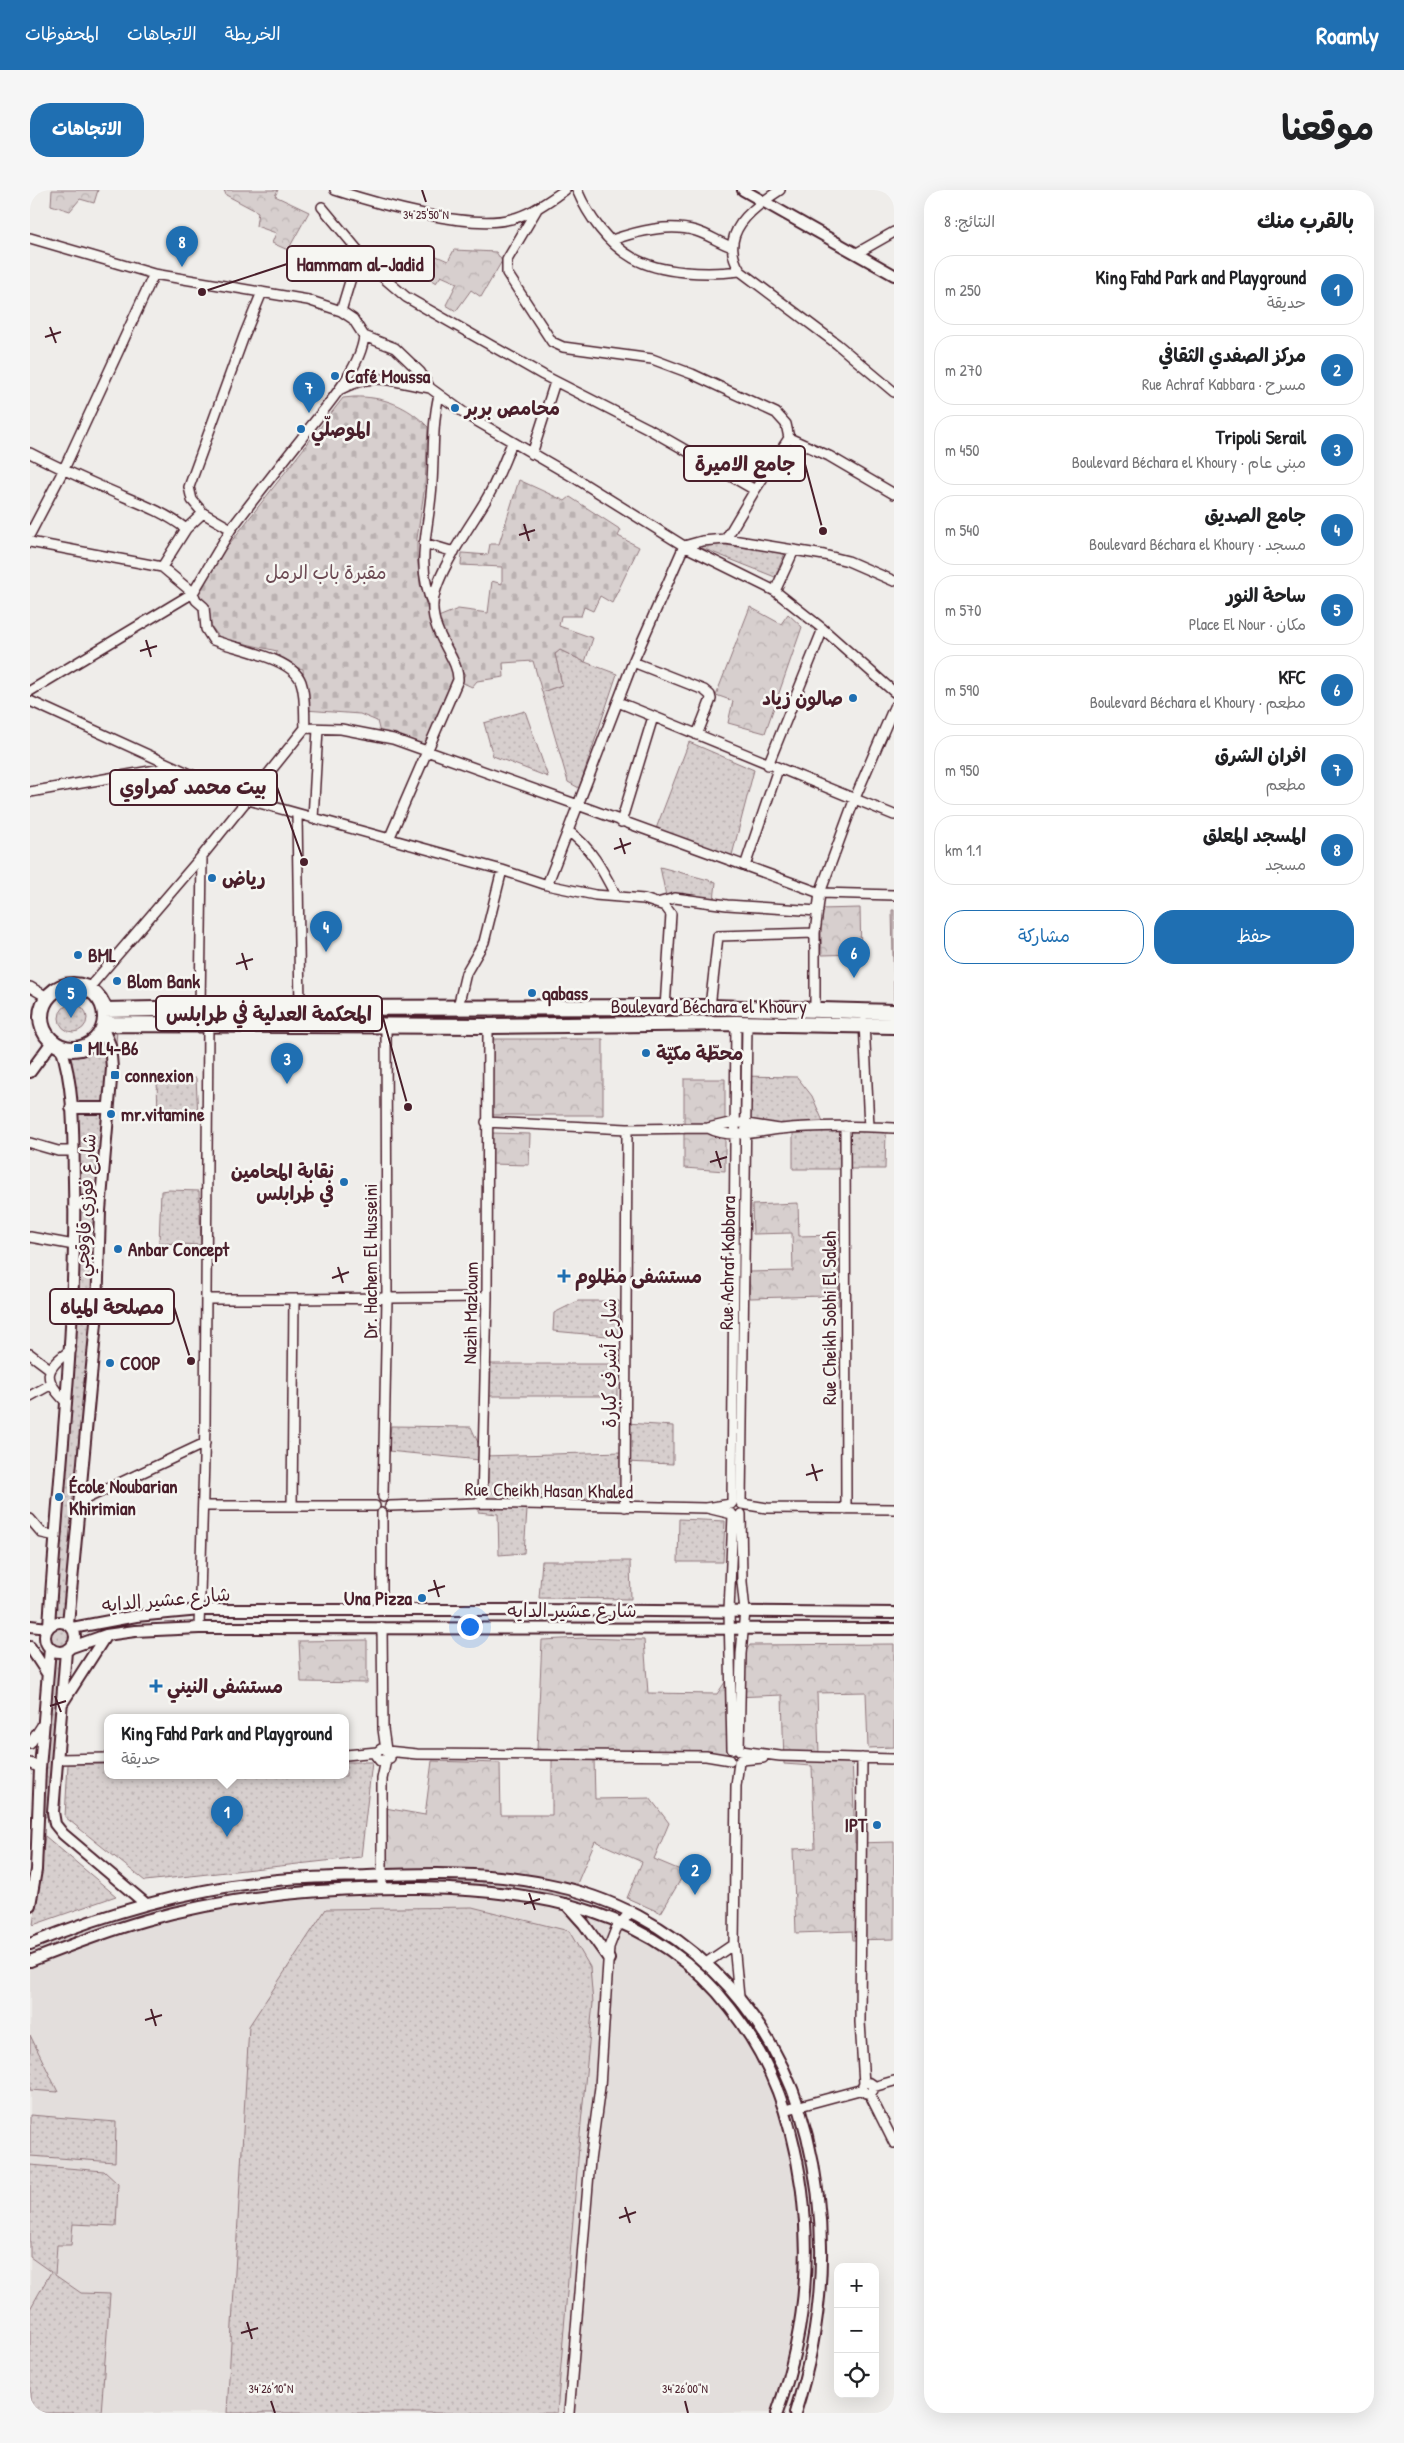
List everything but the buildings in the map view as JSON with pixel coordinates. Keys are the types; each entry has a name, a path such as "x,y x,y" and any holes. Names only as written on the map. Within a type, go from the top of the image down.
{"highway":[{"path":"80,986 88,989 101,1002 104,1021 90,1044 80,1048 56,1044 36,1026 41,1017 40,1001 62,987 80,986"},
{"name":"Boulevard Béchara el Khoury","path":"104,1021 200,1008 710,1007 815,1009 864,1018 894,1026"},
{"name":"Boulevard Béchara el Khoury","path":"104,1021 208,1025 488,1026 742,1023 864,1018 894,1012"}],"street":[{"path":"335,190 425,213 481,223 511,219 537,209 565,190"},
{"path":"577,190 590,216 612,240 633,258 658,267 702,273 740,271"},
{"path":"780,190 762,202 739,226 732,247 734,262 740,271 837,344 894,392"},
{"path":"743,191 857,253 894,276"},
{"path":"322,207 371,267 406,297 555,382 646,428 755,490"},
{"path":"537,209 508,260 507,273 552,342 563,347 652,359 692,374 776,413 786,424 789,438 755,490 726,540"},
{"path":"612,240 642,231 678,228 695,231 732,247"},
{"path":"857,253 894,232"},
{"path":"30,249 32,239 154,274 308,300 341,311 353,319 364,336 395,348 420,372 430,388 470,417 575,478 684,546 774,591 823,629 894,692"},
{"path":"341,311 354,268 361,254"},
{"path":"30,534 63,470 154,274"},
{"path":"231,529 203,513 192,500 189,486 262,292"},
{"path":"30,691 193,593 231,529 338,391 357,360 363,346 364,336"},
{"path":"338,391 353,383 380,377 430,388"},
{"path":"532,454 555,382"},
{"path":"390,839 458,680 457,671 435,627 433,605 424,580 424,543 432,485 434,416 439,395"},
{"path":"789,438 829,456 894,494"},
{"path":"433,605 435,593 454,552 488,497 512,443"},
{"path":"30,453 63,470 154,510 174,520 186,530"},
{"path":"162,567 186,530 203,513"},
{"path":"684,546 702,541 726,540 794,550 848,561 894,581"},
{"path":"30,542 162,567 193,593 196,600 205,609 206,629 213,640 280,662 298,674 303,690 305,728 202,856 88,989"},
{"path":"424,543 454,552"},
{"path":"547,884 633,662 684,546"},
{"path":"774,591 794,550"},
{"path":"768,765 823,629"},
{"path":"633,662 704,690 710,695 711,699 697,736"},
{"path":"30,701 246,799 297,815 390,839 547,884 595,895 644,899 665,906 671,914 665,1008"},
{"path":"618,702 697,736 894,815"},
{"path":"815,1009 815,933 820,893 855,798 894,707"},
{"path":"621,822 653,717"},
{"path":"305,728 365,732 429,751 820,893 894,895"},
{"path":"312,819 318,729"},
{"path":"30,792 173,767"},
{"path":"746,866 778,769"},
{"path":"297,815 300,1008"},
{"path":"568,831 590,851 616,896"},
{"path":"200,1008 202,856"},
{"path":"458,1007 466,973 484,942 502,870"},
{"path":"656,903 675,898 727,905 818,911"},
{"path":"710,1007 718,936 815,933"},
{"path":"30,987 40,1001"},
{"path":"864,1018 869,1127"},
{"name":"شارع فوزي قاوقجي","path":"70,1626 96,1312 100,1211 112,1056 104,1021"},
{"name":"Rue Achraf Kabbara","path":"735,1756 741,1654 745,1628 737,1509 734,1134 742,1023"},
{"name":"Rue Achraf Kabbara","path":"739,1997 734,1944 736,1786 729,1611 737,1509 745,1134 742,1023"},
{"path":"199,1628 205,1443 208,1025"},
{"name":"Dr. Hachem El Husseini","path":"383,1497 387,1298 386,1025"},
{"name":"Nazih Mazloum","path":"482,1504 487,1297 486,1122 488,1026"},
{"path":"30,1072 56,1044"},
{"name":"شارع فوزي قاوقجي","path":"49,1627 71,1350 74,1245 73,1151 69,1077 56,1044"},
{"path":"71,1108 108,1108"},
{"path":"486,1122 626,1129 708,1128 734,1122 779,1129"},
{"path":"708,1128 734,1134 745,1134 779,1129 845,1126 894,1128"},
{"name":"Rue Cheikh Sobhi El Saleh","path":"845,1126 846,1509"},
{"name":"شارع أشرف كبارة","path":"625,1507 626,1129"},
{"path":"30,1143 58,1151 73,1151"},
{"path":"74,1208 82,1202 90,1200 96,1202 100,1211"},
{"path":"30,1237 74,1245"},
{"path":"206,1299 487,1297"},
{"path":"292,1506 294,1299"},
{"path":"66,1402 50,1385 48,1378 50,1369 71,1350"},
{"path":"30,1354 50,1369"},
{"path":"30,1396 50,1385"},
{"path":"79,1502 205,1443"},
{"path":"383,1497 388,1499 390,1506 388,1511 382,1513 377,1511 375,1506 376,1501 383,1497"},
{"name":"Rue Cheikh Hasan Khaled","path":"390,1506 482,1504 737,1509 894,1509"},
{"path":"204,1506 375,1506"},
{"path":"382,1513 382,1610"},
{"path":"30,1521 42,1533 56,1536"},
{"name":"شارع عشير الدايه","path":"70,1626 136,1616 200,1610 894,1613"},
{"path":"30,1626 49,1627 58,1622 70,1626 76,1635 69,1649 54,1818 63,1834 146,1904"},
{"path":"30,1906 36,1870 40,1768 50,1648 45,1636 49,1627"},
{"path":"382,1627 382,1888"},
{"name":"شارع عشير الدايه","path":"69,1649 106,1635 135,1631 199,1628 894,1629"},
{"path":"63,1703 106,1635"},
{"path":"30,1647 47,1674"},
{"path":"50,1648 54,1651 69,1649"},
{"path":"30,1744 43,1724"},
{"path":"349,1755 894,1758"},
{"path":"59,1759 104,1758"},
{"path":"862,1758 860,2040 867,2088 894,2143"},
{"path":"30,1763 40,1768"},
{"path":"38,1818 46,1822 54,1818"},
{"path":"30,1944 146,1904 280,1880 382,1875 470,1875 522,1879 586,1893 631,1911 669,1933 706,1963 739,1997 775,2050 800,2106 817,2184 822,2256 821,2290 814,2340 795,2413"},
{"path":"30,1961 127,1926 203,1906 292,1893 382,1888 482,1890 530,1896 565,1904 620,1922 674,1952 717,1991 752,2039 767,2066 785,2110 797,2157 804,2201 806,2279 793,2362 777,2413"},
{"path":"565,1904 584,1924 609,1959"},
{"path":"569,2413 590,2160 600,2087 609,1959 612,1936 620,1922 631,1911"},
{"path":"706,1963 734,1944"},
{"path":"785,2110 894,2081"}],"shaded area":[{"path":"381,1876 439,1880 497,1888 606,1916 697,1971 761,2055 798,2158 809,2272 804,2330 793,2387 785,2413 30,2413 30,1949 68,1930 212,1888"}],"green space":[{"path":"52,190 98,190 94,203 80,199 70,211 51,205"},
{"path":"224,190 278,190 275,196 309,212 288,250 272,243 276,233 256,226 258,212 226,195"},
{"path":"454,250 496,252 502,261 481,297 471,290 456,311 446,305 457,283 441,276 436,283 417,271 427,252 448,261"},
{"name":"مقبرة باب الرمل","path":"343,398 375,398 394,404 412,413 428,427 425,485 417,539 417,555 420,584 431,620 458,609 488,613 492,581 502,584 502,567 461,565 462,553 488,555 490,544 499,544 519,480 565,501 570,497 621,530 618,536 639,547 612,603 600,596 593,611 584,607 581,616 561,616 559,626 593,638 585,662 560,650 555,654 562,685 542,692 533,661 503,663 504,677 477,681 472,687 461,682 465,674 460,672 423,747 380,733 377,721 360,714 305,710 303,669 275,663 277,651 220,638 211,626 209,609 188,597"},
{"path":"703,542 785,553 775,577 702,548"},
{"path":"750,607 781,624 788,614 802,627 765,733 728,723 733,701 716,695"},
{"path":"560,650 617,674 579,788 568,782 542,692 562,685 555,654"},
{"path":"525,711 548,777 493,756 484,723"},
{"path":"689,742 754,770 730,863 654,834"},
{"path":"660,867 716,882 714,901 666,896"},
{"path":"860,908 861,954 822,955 820,909"},
{"path":"892,910 894,910 894,1000"},
{"path":"73,1004 83,1008 87,1018 83,1028 73,1032 63,1028 59,1018 63,1008"},
{"path":"118,1018 60,1752 61,1805 31,1828 61,1400 80,1182 79,1136 67,1051 83,1045"},
{"path":"492,1039 603,1039 603,1115 492,1115"},
{"path":"739,1076 797,1077 812,1096 825,1126 886,1132 885,1169 793,1169 793,1129 741,1128"},
{"path":"196,1078 198,1116 158,1118 157,1079"},
{"path":"684,1079 725,1079 725,1171 684,1168"},
{"path":"492,1133 530,1134 529,1165 491,1164"},
{"path":"161,1191 199,1191 201,1245 159,1243"},
{"path":"798,1203 799,1236 837,1235 839,1305 830,1305 824,1296 750,1298 749,1272 793,1271 792,1233 753,1234 752,1205"},
{"path":"578,1301 619,1301 618,1337 553,1331 554,1313"},
{"path":"485,1364 617,1364 617,1396 485,1396"},
{"path":"626,1423 673,1426 673,1464 624,1462 621,1500 528,1495 524,1553 499,1555 498,1514 478,1512 480,1460 388,1451 391,1426 471,1427 484,1456 622,1452"},
{"path":"679,1519 725,1521 723,1562 678,1562"},
{"path":"542,1561 630,1561 631,1599 539,1598"},
{"path":"583,1638 644,1640 648,1693 717,1694 750,1645 894,1644 894,1747 868,1748 866,1692 817,1693 819,1755 852,1754 855,1843 894,1842 894,1939 853,1940 852,1931 796,1933 793,1849 815,1848 812,1766 784,1764 782,1695 735,1697 736,1754 594,1758 595,1799 650,1798 669,1823 654,1859 685,1872 661,1913 627,1898 642,1862 595,1841 568,1905 496,1888 439,1880 381,1876 385,1808 425,1815 432,1761 500,1763 501,1815 552,1815 552,1751 537,1750 542,1640"},
{"path":"367,1640 367,1683 301,1682 299,1641"},
{"path":"349,1762 372,1762 361,1857 145,1881 65,1817 68,1764 104,1764 104,1779 349,1779"},
{"path":"45,1836 116,1896 33,1925"},
{"path":"472,1907 569,1931 590,1967 593,2003 557,2413 227,2413 249,2026 326,1909"},
{"path":"30,2035 58,2092 30,2090"},
{"path":"30,2115 116,2122 115,2162 30,2156"},
{"path":"30,2165 104,2171 118,2184 116,2226 73,2224 71,2245 57,2245 55,2275 81,2293 110,2294 101,2413 30,2413 30,2309 51,2272 30,2257"}],"place":[{"name":"المسجد المعلق","path":"182,267"},
{"name":"Hammam al-Jadid","path":"202,292"},
{"name":"Café Moussa","path":"335,376"},
{"name":"محامص بربر","path":"455,408"},
{"name":"افران الشرق","path":"309,413"},
{"name":"الموصلّي","path":"301,429"},
{"name":"جامع الاميرة","path":"823,531"},
{"name":"صالون زياد","path":"853,698"},
{"name":"بيت محمد كمراوي","path":"304,862"},
{"name":"رياض","path":"212,878"},
{"name":"جامع الصديق","path":"326,952"},
{"name":"BML","path":"78,955"},
{"name":"KFC","path":"854,978"},
{"name":"Blom Bank","path":"117,981"},
{"name":"qabass","path":"532,993"},
{"name":"ساحة النور","path":"71,1018"},
{"name":"ML4-B6","path":"78,1048"},
{"name":"محطّة مكيّة","path":"646,1053"},
{"name":"connexion","path":"115,1075"},
{"name":"Tripoli Serail","path":"287,1084"},
{"name":"المحكمة العدلية في طرابلس","path":"408,1107"},
{"name":"mr.vitamine","path":"111,1114"},
{"name":"نقابة المحامين في طرابلس","path":"344,1182"},
{"name":"Anbar Concept","path":"118,1249"},
{"name":"مستشفى مظلوم","path":"564,1276"},
{"name":"مصلحة المياه","path":"191,1361"},
{"name":"COOP","path":"110,1363"},
{"name":"École Noubarian Khirimian","path":"59,1497"},
{"name":"Una Pizza","path":"422,1598"},
{"name":"مستشفى النيني","path":"156,1686"},
{"name":"IPT","path":"877,1825"},
{"name":"King Fahd Park and Playground","path":"227,1837"},
{"name":"مركز الصفدي الثقافي","path":"695,1895"}]}
